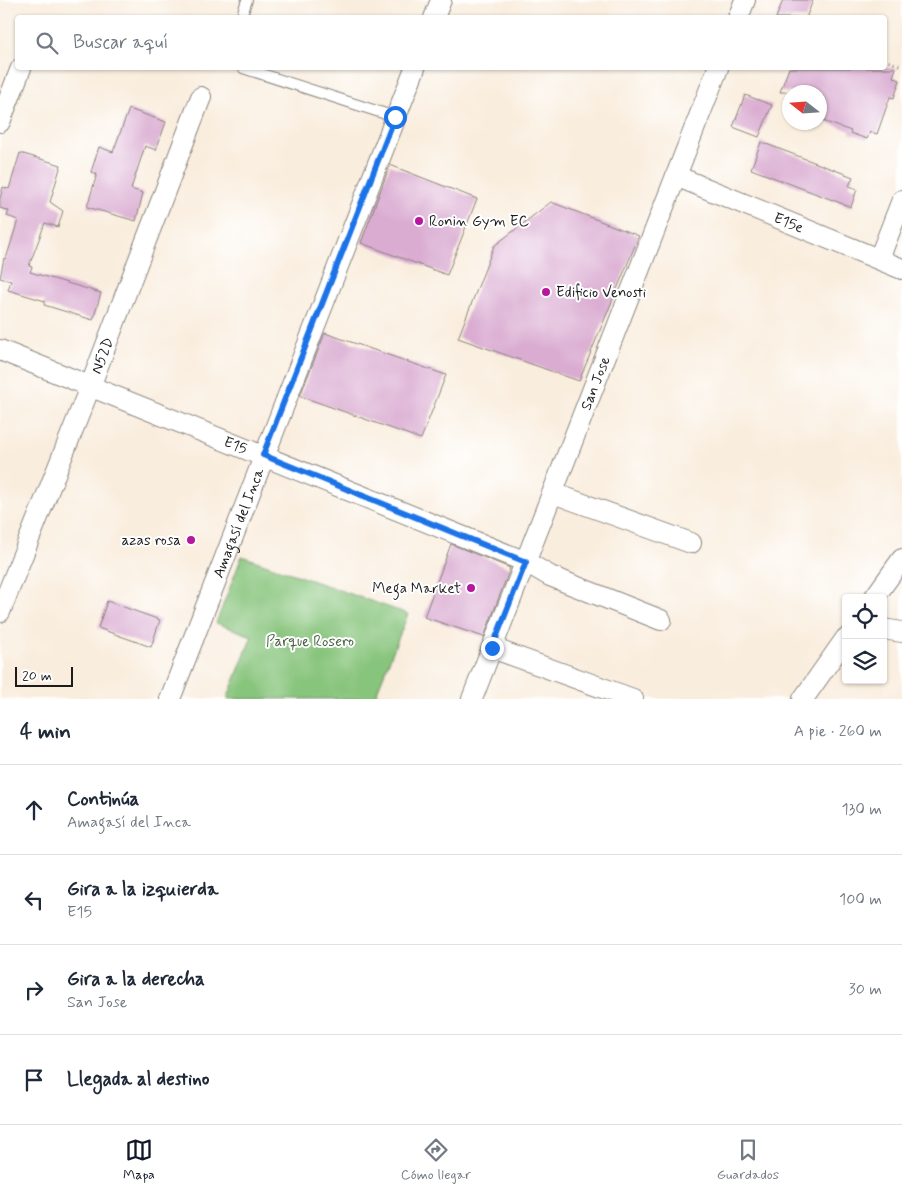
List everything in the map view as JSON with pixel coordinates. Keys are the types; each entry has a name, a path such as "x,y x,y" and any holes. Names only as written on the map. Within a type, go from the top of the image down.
{"street":[{"path":"435,15 441,0"},
{"path":"739,15 744,0"},
{"path":"0,122 20,70"},
{"name":"Amagasí del Inca","path":"172,698 263,455 414,70"},
{"name":"San Jose","path":"472,699 717,70"},
{"name":"N52D","path":"0,612 90,387 201,97"},
{"name":"E15e","path":"676,176 902,269"},
{"path":"879,259 902,200"},
{"name":"E15","path":"0,350 526,562 550,576 661,620"},
{"path":"553,493 691,543"},
{"path":"877,594 902,559"},
{"path":"887,630 902,632"},
{"path":"802,699 845,639"},
{"path":"492,648 633,699"}],"lane":[{"path":"241,15 247,0"},
{"path":"249,70 395,117"}],"path":[{"path":"887,61 902,66"}],"green space":[{"name":"Parque Rosero","path":"242,556 408,614 374,699 227,699 252,636 216,623"}],"building":[{"path":"783,0 813,0 807,15 777,15"},
{"path":"887,68 896,68 893,77 900,80 894,98 890,97 877,134 870,132 867,139 850,133 851,131 827,122 827,85 783,85 788,70 887,70"},
{"path":"745,95 772,105 759,137 733,127"},
{"path":"129,109 166,122 156,150 145,146 131,189 143,193 136,221 87,207 97,174 91,172 99,147 113,152"},
{"path":"761,142 853,177 849,186 857,189 851,207 751,169"},
{"path":"20,153 61,165 50,202 63,211 58,227 45,223 29,266 32,267 30,272 101,293 93,320 44,305 45,301 8,290 11,281 0,278 4,258 6,259 18,220 7,216 9,211 0,208 0,198 3,187 9,189"},
{"name":"Ronin Gym EC","path":"390,165 477,199 447,275 361,243"},
{"name":"Edificio Venosti","path":"551,202 639,236 579,381 458,338 494,246"},
{"path":"325,333 446,375 421,439 300,396"},
{"name":"Mega Market","path":"451,544 510,568 484,637 424,617"},
{"path":"107,601 160,620 151,647 98,628"}],"place":[{"name":"Ronin Gym EC","path":"419,221"},
{"name":"Edificio Venosti","path":"546,292"},
{"name":"azas rosa","path":"191,540"},
{"name":"Mega Market","path":"471,588"}],"route":[{"path":"395,117 263,455 526,562 492,648"}]}
